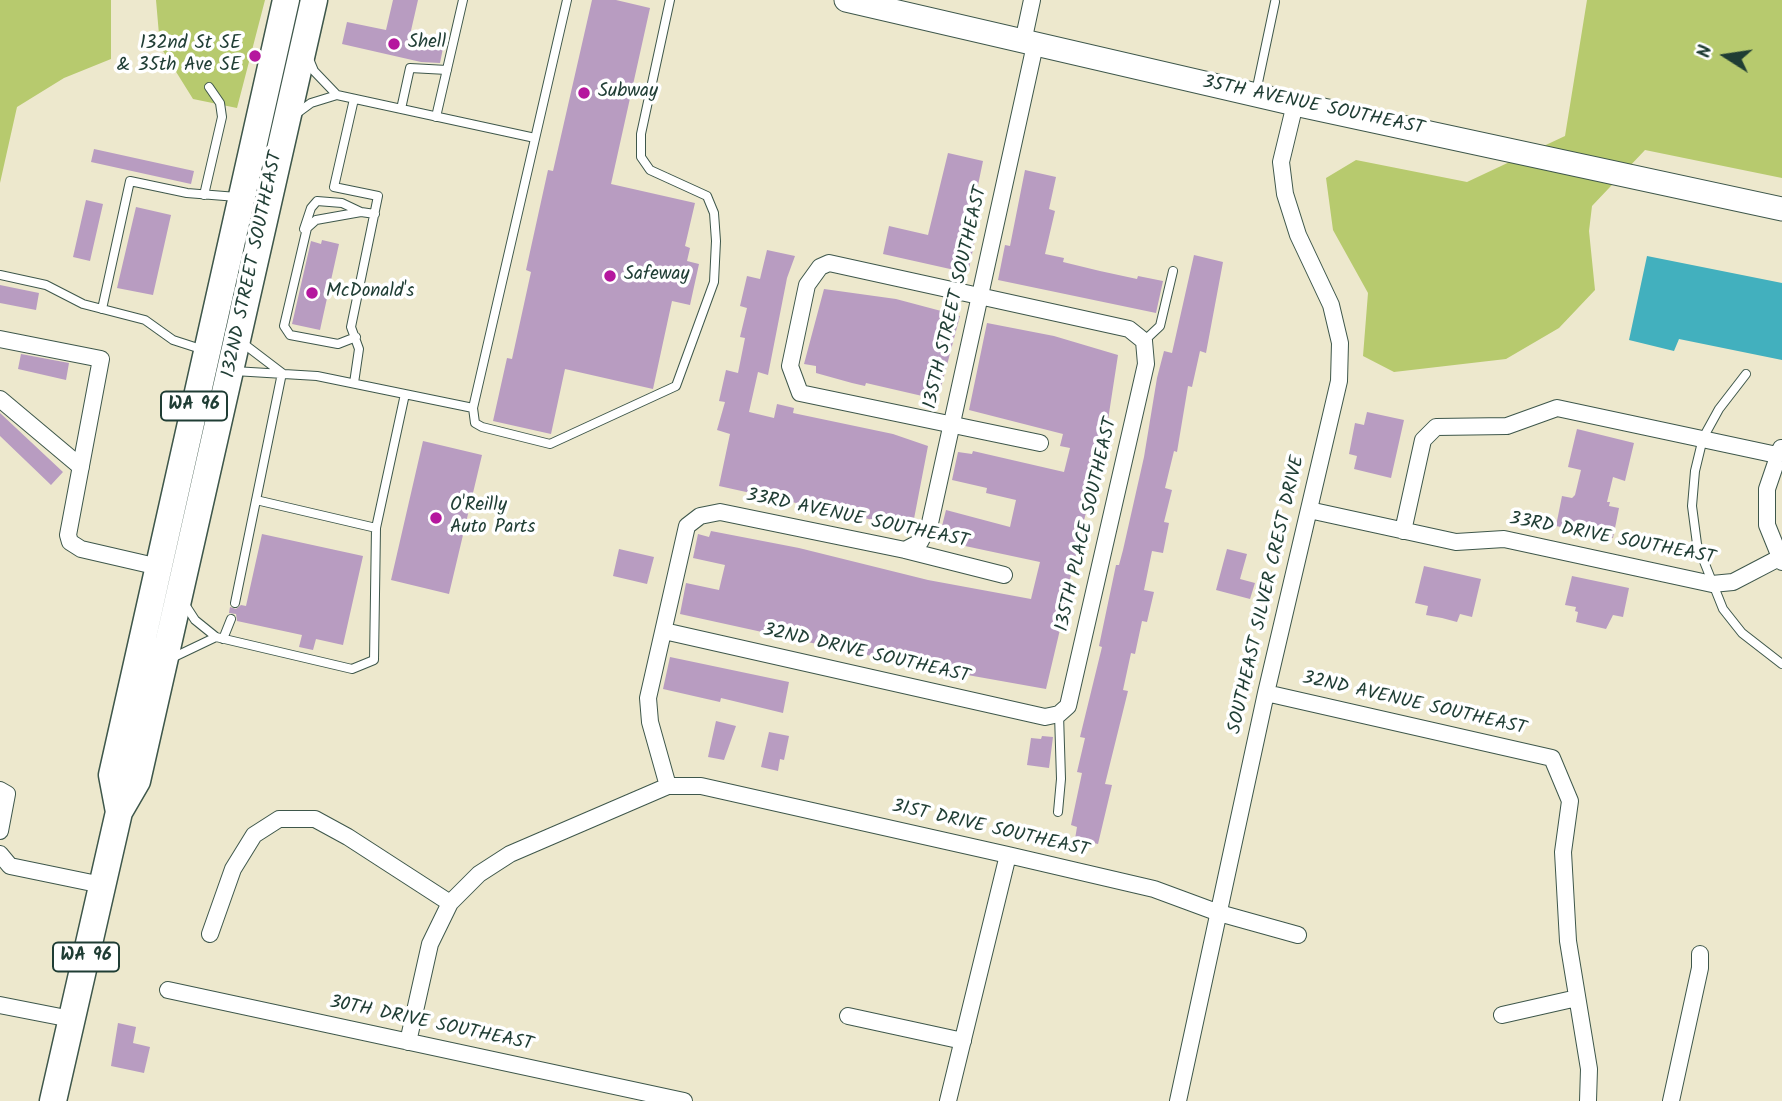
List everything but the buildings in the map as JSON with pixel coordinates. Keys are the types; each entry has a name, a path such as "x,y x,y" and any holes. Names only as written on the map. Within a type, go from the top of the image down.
{"main road":[{"name":"132ND STREET SOUTHEAST","path":"119,812 112,775 286,0"},
{"name":"132ND STREET SOUTHEAST","path":"53,1101 119,812 137,781 154,710 314,0"},
{"path":"231,371 224,338 246,229 240,204"},
{"path":"205,482 196,471 196,464 216,368 207,351"},
{"path":"154,710 145,690 166,598 159,567"}],"street":[{"name":"35TH AVENUE SOUTHEAST","path":"846,0 1295,104 1782,209"},
{"name":"135TH STREET SOUTHEAST","path":"905,550 920,542 930,523 981,295 1029,44 1032,0"},
{"name":"SOUTHEAST SILVER CREST DRIVE","path":"1178,1101 1266,694 1339,381 1340,342 1331,305 1298,235 1285,194 1281,162 1295,104"},
{"path":"1040,443 800,393 790,366 807,285 820,267 829,263 981,295 1129,329 1144,341"},
{"path":"0,340 101,359 68,535 70,542 81,550 159,567"},
{"name":"135TH PLACE SOUTHEAST","path":"1059,714 1068,705 1146,364 1144,341"},
{"path":"0,399 80,467"},
{"path":"1403,531 1423,440 1436,427 1507,426 1557,408 1780,451 1766,489 1767,524 1780,560"},
{"name":"33RD DRIVE SOUTHEAST","path":"1309,510 1456,542 1504,538 1712,584 1733,582 1780,560"},
{"name":"33RD AVENUE SOUTHEAST","path":"663,631 687,526 700,516 720,512 905,550 1004,575"},
{"path":"408,1042 430,944 450,903 479,874 510,854 668,786 650,722 648,698 663,631"},
{"name":"32ND DRIVE SOUTHEAST","path":"663,631 1045,717 1059,714"},
{"name":"32ND AVENUE SOUTHEAST","path":"1266,694 1552,758 1570,801 1563,852 1568,941 1577,998"},
{"name":"31ST DRIVE SOUTHEAST","path":"668,786 701,786 1154,889 1219,913 1298,935"},
{"path":"0,790 7,794 0,831"},
{"path":"210,934 233,869 254,835 279,819 315,819 348,836 450,903"},
{"path":"0,854 10,866 102,885"},
{"path":"948,1101 1008,855"},
{"path":"1671,1101 1700,968 1700,954"},
{"name":"30TH DRIVE SOUTHEAST","path":"168,990 684,1101"},
{"path":"1502,1015 1577,998 1589,1069 1588,1101"},
{"path":"0,1005 71,1019"},
{"path":"848,1016 963,1041"}],"lane":[{"path":"436,117 463,0"},
{"path":"567,0 473,408 475,422 482,427 550,444 676,386 714,282 716,241 713,213 707,195 650,170 641,157 641,134 670,0"},
{"path":"1255,95 1275,2"},
{"path":"304,38 314,71 337,95"},
{"path":"401,109 410,68 447,70"},
{"path":"204,195 222,117 220,103 209,87"},
{"path":"280,145 296,113 311,103 337,95 535,138"},
{"path":"354,99 334,187 378,196 351,327 359,349 354,383"},
{"path":"102,309 130,181 240,204"},
{"path":"356,337 338,344 290,335 284,326 311,208 317,201 342,203 361,212 374,214"},
{"path":"302,240 307,228 316,220 361,212"},
{"path":"1144,341 1160,326 1173,271"},
{"path":"0,275 46,285 83,304 145,320 173,340 207,351"},
{"path":"238,340 282,373"},
{"path":"231,371 282,373 354,383 473,408"},
{"path":"235,603 282,373"},
{"path":"1746,374 1719,409 1703,438 1695,471 1692,506 1697,544 1723,608 1742,633 1767,655 1782,663"},
{"path":"180,596 195,620 220,638 352,669 374,660 376,528 405,394"},
{"path":"256,500 376,528"},
{"path":"164,665 173,656 220,638 231,619"},
{"path":"1058,812 1061,779 1059,714"}],"green space":[{"path":"0,0 111,0 111,59 64,78 17,107 0,183"},
{"path":"156,0 265,0 237,108 193,99 160,46"},
{"path":"1587,0 1782,0 1782,178 1645,150 1592,206 1589,231 1595,290 1559,328 1506,359 1394,372 1363,356 1368,293 1333,230 1326,178 1356,160 1467,182 1565,136"}],"water":[{"path":"1647,256 1782,283 1782,360 1679,339 1674,351 1629,340"}],"place":[{"name":"Shell","path":"394,44"},
{"name":"132nd St SE & 35th Ave SE","path":"255,56"},
{"name":"Subway","path":"584,93"},
{"name":"Safeway","path":"610,276"},
{"name":"McDonald's","path":"312,293"},
{"name":"O'Reilly Auto Parts","path":"436,518"}]}
